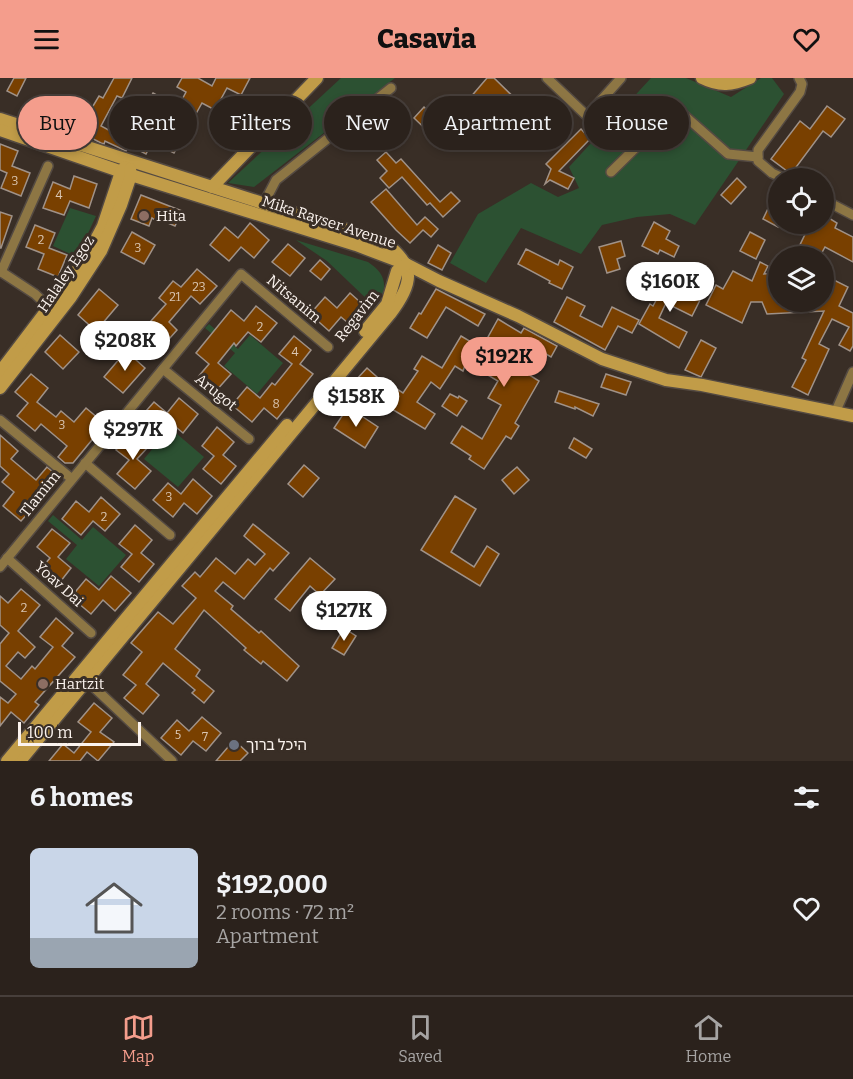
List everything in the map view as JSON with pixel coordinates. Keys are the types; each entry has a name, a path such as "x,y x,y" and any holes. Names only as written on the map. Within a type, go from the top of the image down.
{"street":[{"path":"212,187 317,78"},
{"path":"548,78 587,116 621,78"},
{"path":"702,78 715,85 736,84 750,78"},
{"path":"768,170 758,161 758,150 800,92 802,84 800,78"},
{"path":"264,204 276,180 391,88"},
{"path":"611,172 676,108 728,154 758,157"},
{"name":"Mika Rayser Avenue","path":"0,119 384,243 398,252 406,264"},
{"name":"Mika Rayser Avenue","path":"0,130 406,264"},
{"name":"Halaley Egoz","path":"0,388 54,311 98,238 130,162"},
{"path":"48,166 1,272 35,294 54,311"},
{"path":"834,205 853,215"},
{"path":"376,253 390,268 395,278"},
{"path":"406,264 518,316 602,359 666,380 702,385 853,416"},
{"name":"Regavim","path":"8,761 84,678 395,307 408,287 409,274 406,264 397,271 391,298 381,312 84,678 20,761"},
{"name":"Nitsanim","path":"241,274 328,347"},
{"name":"Tlamim","path":"0,567 241,274"},
{"name":"Halaley Egoz","path":"0,372 54,311"},
{"name":"Arugot","path":"163,369 249,439"},
{"path":"835,413 853,372"},
{"path":"0,420 72,479"},
{"path":"85,464 170,535"},
{"name":"Yoav Dai","path":"7,558 92,633"},
{"path":"84,678 172,761"}],"green space":[{"path":"341,78 395,78 372,96 324,96 324,133 312,142 312,105"},
{"path":"651,78 686,78 731,97 761,78 772,78 784,94 695,225 670,214 637,217 602,225 581,254 521,228 486,283 450,263 478,214 531,183 558,197 579,188 569,167 585,150 689,150 689,96 634,96"},
{"path":"264,150 302,150 254,187 228,183"},
{"path":"70,208 96,216 77,257 53,246"},
{"path":"296,240 368,262 383,278 384,287 381,299 372,304 327,261"},
{"path":"209,324 238,349 250,335 283,363 257,394 224,366 235,353 205,328"},
{"path":"170,428 204,457 178,487 144,459"},
{"path":"53,515 82,540 93,527 126,555 99,586 66,559 77,545 48,521"}],"building":[{"path":"14,78 26,78 17,96 7,91"},
{"path":"114,78 132,78 123,96 109,96 109,111 101,126 109,130 109,143 105,141 104,144 97,141 97,99 99,96 103,98"},
{"path":"182,78 198,78 212,86 216,78 250,78 241,95 227,88 223,96 209,96 209,107 202,103 197,112 197,96 184,96 186,92 177,87"},
{"path":"487,78 494,78 512,96 496,96 472,96"},
{"path":"827,106 845,119 831,137 823,131 795,168 783,168 771,159 800,121 810,129"},
{"path":"423,108 423,127 414,118"},
{"path":"581,129 584,132 584,145 559,171 574,178 568,189 550,180 545,184 551,169 546,164 560,150 572,150 572,138"},
{"path":"0,144 18,151 12,166 30,173 21,196 1,188 7,173 0,170"},
{"path":"386,152 396,163 401,159 440,202 451,192 460,201 443,217 430,203 427,205 402,177 389,188 380,178 387,171 377,160"},
{"path":"74,176 97,184 89,208 70,201 64,215 43,208 53,182 70,189"},
{"path":"737,178 746,187 731,204 721,195"},
{"path":"386,189 417,225 425,217 438,229 431,237 423,230 410,243 396,230 371,202"},
{"path":"141,195 182,211 175,226 156,218 155,220 152,218 149,226 131,219"},
{"path":"768,209 768,222 763,219"},
{"path":"0,212 12,216 1,248 0,248"},
{"path":"834,221 837,223 835,228 853,237 853,262 834,252 834,246 799,246 805,234 834,234"},
{"path":"654,222 670,231 666,239 679,246 674,257 660,250 658,254 642,246"},
{"path":"250,223 269,240 254,258 241,247 229,261 210,245 225,227 238,238"},
{"path":"35,225 55,233 49,248 67,255 58,277 38,269 44,254 26,247"},
{"path":"132,232 155,245 144,264 121,252"},
{"path":"750,232 765,240 756,259 740,251"},
{"path":"621,241 625,256 617,259 620,269 607,273 599,247"},
{"path":"288,244 305,258 290,276 272,262"},
{"path":"438,245 451,253 442,270 428,263"},
{"path":"526,249 558,265 560,260 573,267 562,289 518,264"},
{"path":"320,260 330,269 321,280 310,271"},
{"path":"760,262 768,266 764,274 768,274 768,312 805,312 767,314 762,302 751,302 742,323 706,305 716,285 723,289 733,271 752,281"},
{"path":"197,269 217,286 200,304 191,296 169,322 177,330 162,347 143,330 166,304 159,298 173,281 181,287"},
{"path":"667,280 701,298 692,316 666,303 659,318 687,332 679,348 639,324 650,304 653,306"},
{"path":"834,280 848,287 839,306 853,313 853,346 850,351 839,345 849,327 832,319 819,344 829,349 808,395 792,387 806,360 802,358 824,312 834,312"},
{"path":"99,289 118,305 96,331 78,315"},
{"path":"436,289 485,314 478,326 446,307 427,338 410,328"},
{"path":"350,293 369,310 354,328 341,317 329,331 310,314 325,297 337,308"},
{"path":"567,297 585,306 580,316 602,327 612,307 639,320 632,333 618,326 605,350 554,322"},
{"path":"256,306 277,323 261,342 248,332 236,346 234,343 218,363 231,374 215,392 198,377 209,364 196,353 231,310 244,321"},
{"path":"498,319 521,333 524,328 557,346 551,357 534,347 522,368 539,381 515,423 519,426 511,439 506,436 484,469 469,459 471,456 451,443 462,426 482,439 501,405 488,398 498,381 476,368 493,340 488,337"},
{"path":"60,335 79,352 63,369 45,352"},
{"path":"294,336 311,350 300,364 313,374 277,419 264,408 252,422 232,405 247,387 260,398 272,383 275,385 292,364 279,354"},
{"path":"461,336 473,343 463,371 455,366 440,389 431,382 417,402 435,414 425,429 390,408 391,406 355,381 367,368 385,384 386,382 403,393 418,371 414,369 422,356 442,368"},
{"path":"701,340 716,348 701,377 685,370"},
{"path":"126,351 145,368 123,393 104,377"},
{"path":"31,374 48,388 37,402 56,417 61,411 74,422 86,408 105,424 73,463 65,463 58,457 67,446 41,424 35,431 17,416 28,403 15,392"},
{"path":"606,374 631,382 626,395 601,387"},
{"path":"559,391 599,404 593,416 575,407 575,409 555,402"},
{"path":"450,394 467,401 457,416 442,406"},
{"path":"179,398 198,414 183,433 170,422 159,436 139,419 154,402 167,413"},
{"path":"348,407 378,427 365,448 334,428"},
{"path":"217,427 234,442 223,455 236,466 221,484 203,469 214,456 202,446"},
{"path":"132,432 149,446 137,459 151,471 135,489 117,474 129,460 116,450"},
{"path":"0,435 18,451 11,459 36,480 47,467 53,472 54,485 21,521 3,506 14,492 2,482 9,474 0,466"},
{"path":"574,438 592,449 586,458 569,448"},
{"path":"304,465 319,478 303,497 288,484"},
{"path":"517,467 529,480 514,494 502,480"},
{"path":"193,479 212,496 197,514 184,503 173,517 153,500 168,483 181,494"},
{"path":"455,496 476,509 451,552 474,567 487,546 499,554 480,586 421,550"},
{"path":"101,497 120,514 105,531 93,521 81,535 62,519 76,501 89,512"},
{"path":"253,524 289,553 273,571 270,568 244,599 223,582 215,591 233,606 231,609 259,633 261,631 299,666 287,681 263,661 261,664 244,650 246,648 204,610 175,649 200,670 196,676 214,691 204,703 192,693 195,690 163,663 146,684 159,695 143,714 124,698 136,685 123,675 142,652 131,643 158,612 173,624 196,598 182,586 195,572 200,577 216,558 235,574 248,559 255,565 265,554 244,536"},
{"path":"135,525 152,540 141,553 154,564 139,582 121,567 132,554 119,544"},
{"path":"52,529 70,543 58,557 71,568 57,586 39,571 50,558 37,547"},
{"path":"310,558 335,579 320,595 310,586 290,611 275,599"},
{"path":"111,576 131,593 115,611 103,600 91,614 71,597 86,579 99,590"},
{"path":"21,589 40,605 18,631 35,647 25,658 18,652 6,666 21,679 32,666 35,669 53,647 40,637 56,618 73,633 62,646 75,657 35,702 39,705 24,723 11,712 0,726 0,697 8,703 16,694 0,681 0,644 9,633 0,625 0,596 8,603"},
{"path":"344,628 356,636 344,655 332,648"},
{"path":"94,703 112,718 100,732 114,742 98,761 87,752 80,761 49,761 63,744 74,753 91,732 78,722"},
{"path":"202,717 221,733 206,751 193,741 181,755 161,738 177,720 189,731"},
{"name":"היכל ברוך","path":"234,740 248,753 240,761 216,761"}],"place":[{"name":"Hita","path":"144,216"},
{"name":"Hartzit","path":"43,684"},
{"name":"היכל ברוך","path":"234,745"}]}
